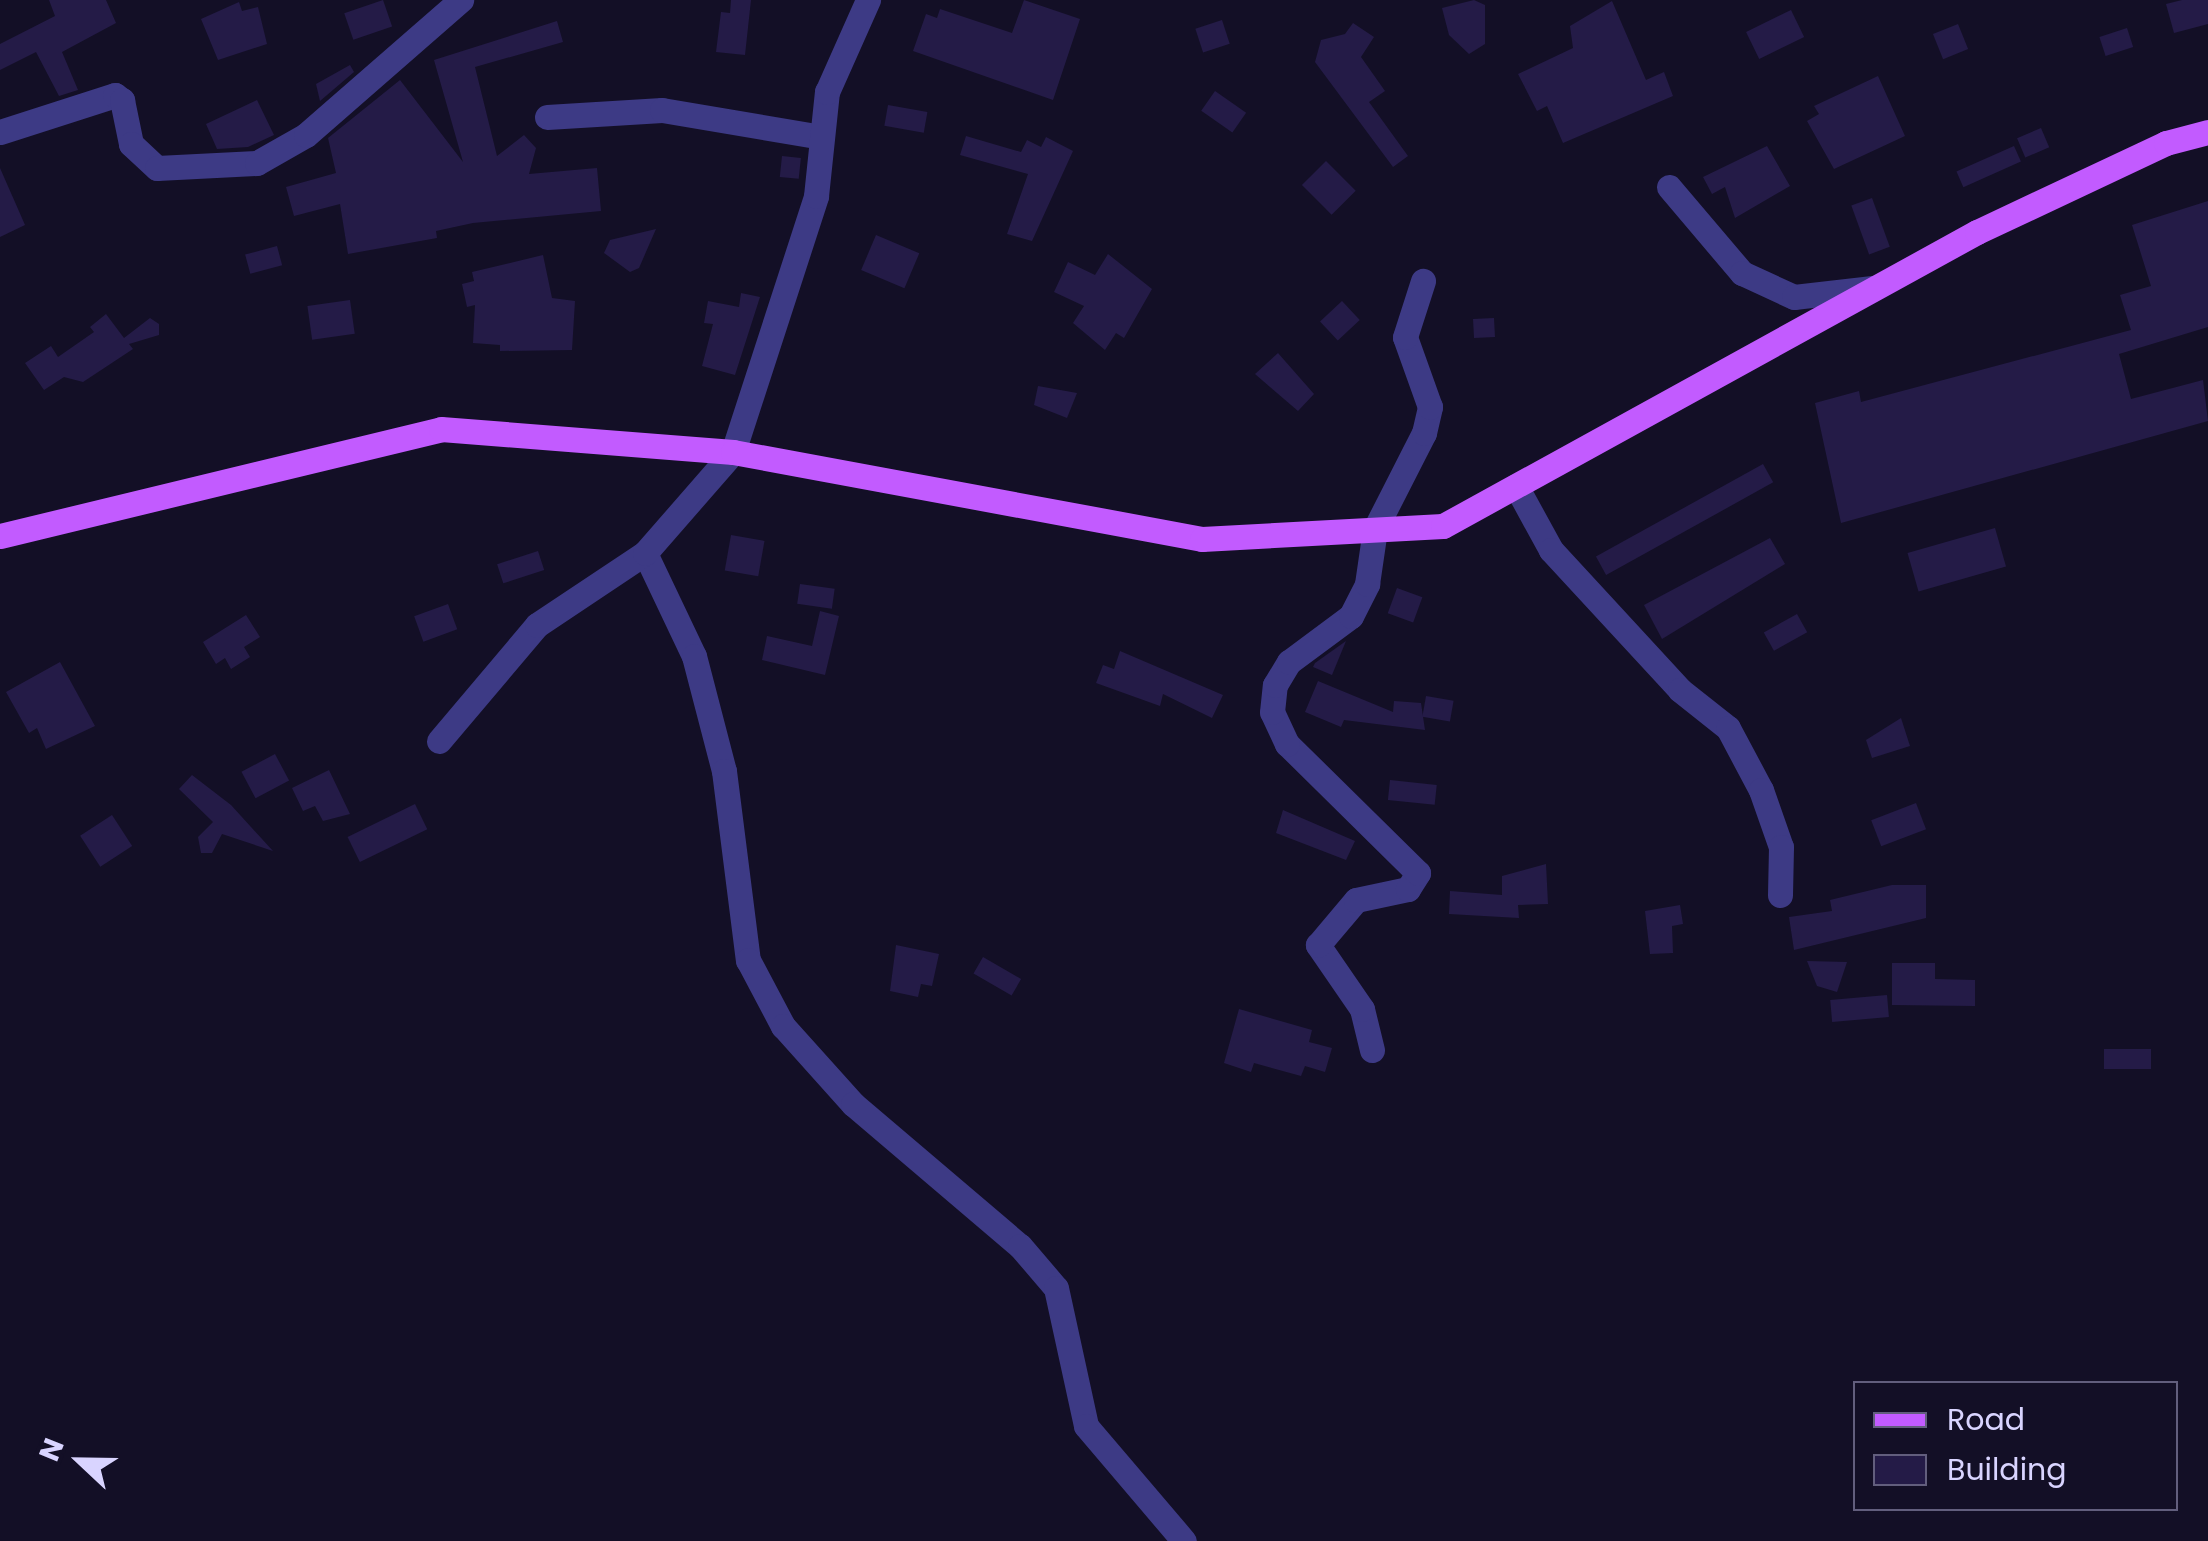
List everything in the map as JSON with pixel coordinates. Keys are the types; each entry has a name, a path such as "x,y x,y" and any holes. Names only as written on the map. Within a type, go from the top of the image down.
{"main road":[{"path":"0,536 440,429 733,452 1202,538 1443,526 1877,287 2149,151 2208,132"}],"street":[{"path":"0,132 115,94 122,100 131,144 156,168 257,163 318,125 460,0"},
{"path":"438,741 537,626 644,553 733,452 816,196 827,92 868,0"},
{"path":"548,117 662,110 822,138"},
{"path":"1668,186 1742,274 1794,298 1877,287"},
{"path":"1372,1050 1362,1009 1318,945 1356,900 1408,889 1418,873 1287,744 1272,712 1274,685 1289,662 1350,616 1367,584 1375,530 1404,481 1430,407 1406,336 1423,281"},
{"path":"1516,486 1551,550 1680,690 1728,728 1761,790 1781,847 1780,895"},
{"path":"644,553 694,656 724,771 748,960 783,1026 853,1104 1020,1246 1056,1288 1086,1426 1184,1541"}],"building":[{"path":"49,0 106,0 116,23 62,52 78,90 59,96 36,52 0,70 0,44 55,16"},
{"path":"383,0 392,26 353,40 344,13"},
{"path":"731,0 751,0 745,55 716,52 721,12 730,13"},
{"path":"1024,0 1080,19 1053,100 913,51 926,14 937,18 940,9 1012,33"},
{"path":"1474,0 1485,5 1485,44 1469,54 1449,35 1442,8"},
{"path":"2208,0 2208,24 2174,33 2166,4"},
{"path":"1612,1 1646,80 1664,72 1673,96 1563,143 1547,106 1537,111 1518,74 1573,48 1570,26"},
{"path":"239,2 242,11 258,7 267,44 218,60 201,19"},
{"path":"1791,10 1804,37 1759,59 1746,32"},
{"path":"1222,20 1230,44 1203,52 1195,29"},
{"path":"557,21 563,42 475,67 497,156 524,135 536,148 529,174 597,168 601,211 473,223 436,231 437,238 348,254 340,204 294,216 286,187 336,173 328,138 400,80 463,162 434,60"},
{"path":"1353,23 1374,37 1361,57 1385,91 1369,102 1408,156 1393,167 1315,62 1321,40 1345,34"},
{"path":"1958,24 1968,49 1943,59 1933,34"},
{"path":"2127,28 2133,47 2106,56 2099,37"},
{"path":"350,65 354,72 320,101 316,84"},
{"path":"1878,76 1905,136 1834,169 1807,121 1819,114 1814,106"},
{"path":"1215,91 1246,113 1232,132 1201,111"},
{"path":"257,100 274,135 248,147 217,149 206,124"},
{"path":"888,105 927,112 924,133 884,126"},
{"path":"2041,128 2049,147 2025,157 2017,138"},
{"path":"966,136 1021,152 1027,140 1041,147 1046,137 1073,151 1032,241 1007,234 1028,174 960,155"},
{"path":"1767,146 1790,186 1735,218 1725,187 1712,194 1703,177"},
{"path":"2014,146 2021,162 1963,187 1956,172"},
{"path":"782,156 801,158 799,179 780,177"},
{"path":"1326,161 1356,191 1332,215 1302,185"},
{"path":"0,168 25,225 0,237"},
{"path":"1872,198 1890,247 1869,254 1851,206"},
{"path":"2208,201 2208,327 2119,354 2131,399 2203,380 2208,421 1841,523 1815,403 1859,391 1861,402 2131,330 2120,295 2151,286 2132,225"},
{"path":"656,229 639,268 630,272 604,253 610,240"},
{"path":"876,235 919,253 904,288 861,270"},
{"path":"277,246 282,265 250,274 245,255"},
{"path":"1108,254 1152,289 1124,338 1116,333 1105,350 1073,323 1084,306 1054,292 1068,262 1095,275"},
{"path":"543,255 552,298 575,301 572,350 500,351 500,345 473,343 475,305 467,307 462,284 474,281 472,272"},
{"path":"741,293 760,297 735,375 702,366 713,324 704,323 708,301 739,307"},
{"path":"350,300 355,334 312,340 307,306"},
{"path":"1342,301 1360,320 1338,340 1320,321"},
{"path":"106,314 124,338 150,318 159,324 159,335 129,344 133,349 83,382 64,377 44,390 25,363 51,346 58,357 94,332 90,327"},
{"path":"1494,318 1495,337 1474,338 1473,319"},
{"path":"1278,353 1314,394 1298,411 1255,374"},
{"path":"1038,386 1077,393 1067,418 1034,405"},
{"path":"1763,464 1773,482 1606,575 1596,557"},
{"path":"1995,528 2006,566 1919,592 1908,553"},
{"path":"731,535 764,541 758,576 725,570"},
{"path":"1770,538 1785,564 1662,639 1644,605"},
{"path":"538,551 544,570 503,583 497,564"},
{"path":"800,584 835,589 832,609 797,604"},
{"path":"1397,588 1422,597 1413,623 1388,613"},
{"path":"448,604 457,629 423,642 414,616"},
{"path":"820,611 839,616 825,675 762,660 767,636 812,646"},
{"path":"1797,614 1807,632 1774,651 1764,632"},
{"path":"246,615 260,637 244,647 250,657 231,669 225,658 216,664 203,642"},
{"path":"1346,641 1332,675 1313,667 1315,663"},
{"path":"1120,651 1223,695 1212,718 1163,694 1160,706 1096,683 1103,665 1114,669"},
{"path":"60,662 95,726 46,749 37,728 29,733 6,692"},
{"path":"1318,681 1393,712 1394,701 1421,703 1425,730 1344,720 1341,727 1305,712"},
{"path":"1426,696 1454,701 1450,722 1422,717"},
{"path":"1901,718 1910,746 1872,758 1866,740"},
{"path":"275,754 289,780 256,798 241,772"},
{"path":"329,770 350,814 323,821 315,806 303,811 292,788"},
{"path":"192,775 231,805 273,851 222,834 212,853 201,853 198,837 213,822 179,789"},
{"path":"1390,780 1437,785 1435,805 1388,800"},
{"path":"1916,803 1926,829 1881,846 1871,820"},
{"path":"415,804 427,829 360,862 348,837"},
{"path":"1283,810 1355,841 1346,860 1276,833"},
{"path":"112,815 132,846 100,867 80,836"},
{"path":"1546,864 1548,904 1518,905 1519,918 1449,914 1450,891 1502,895 1502,876"},
{"path":"1892,885 1926,885 1926,918 1794,950 1789,917 1832,911 1830,900"},
{"path":"1680,905 1683,924 1672,926 1673,953 1650,954 1645,911"},
{"path":"896,945 939,954 932,986 921,984 918,997 890,991"},
{"path":"983,957 1021,979 1012,995 974,973"},
{"path":"1807,961 1847,962 1837,992 1817,986"},
{"path":"1892,963 1935,963 1935,979 1975,980 1975,1006 1892,1005"},
{"path":"1887,995 1889,1017 1832,1022 1830,1000"},
{"path":"1239,1009 1312,1030 1309,1042 1332,1048 1325,1072 1305,1066 1301,1076 1254,1063 1251,1072 1224,1063"},
{"path":"2104,1049 2151,1049 2151,1069 2104,1069"}]}
